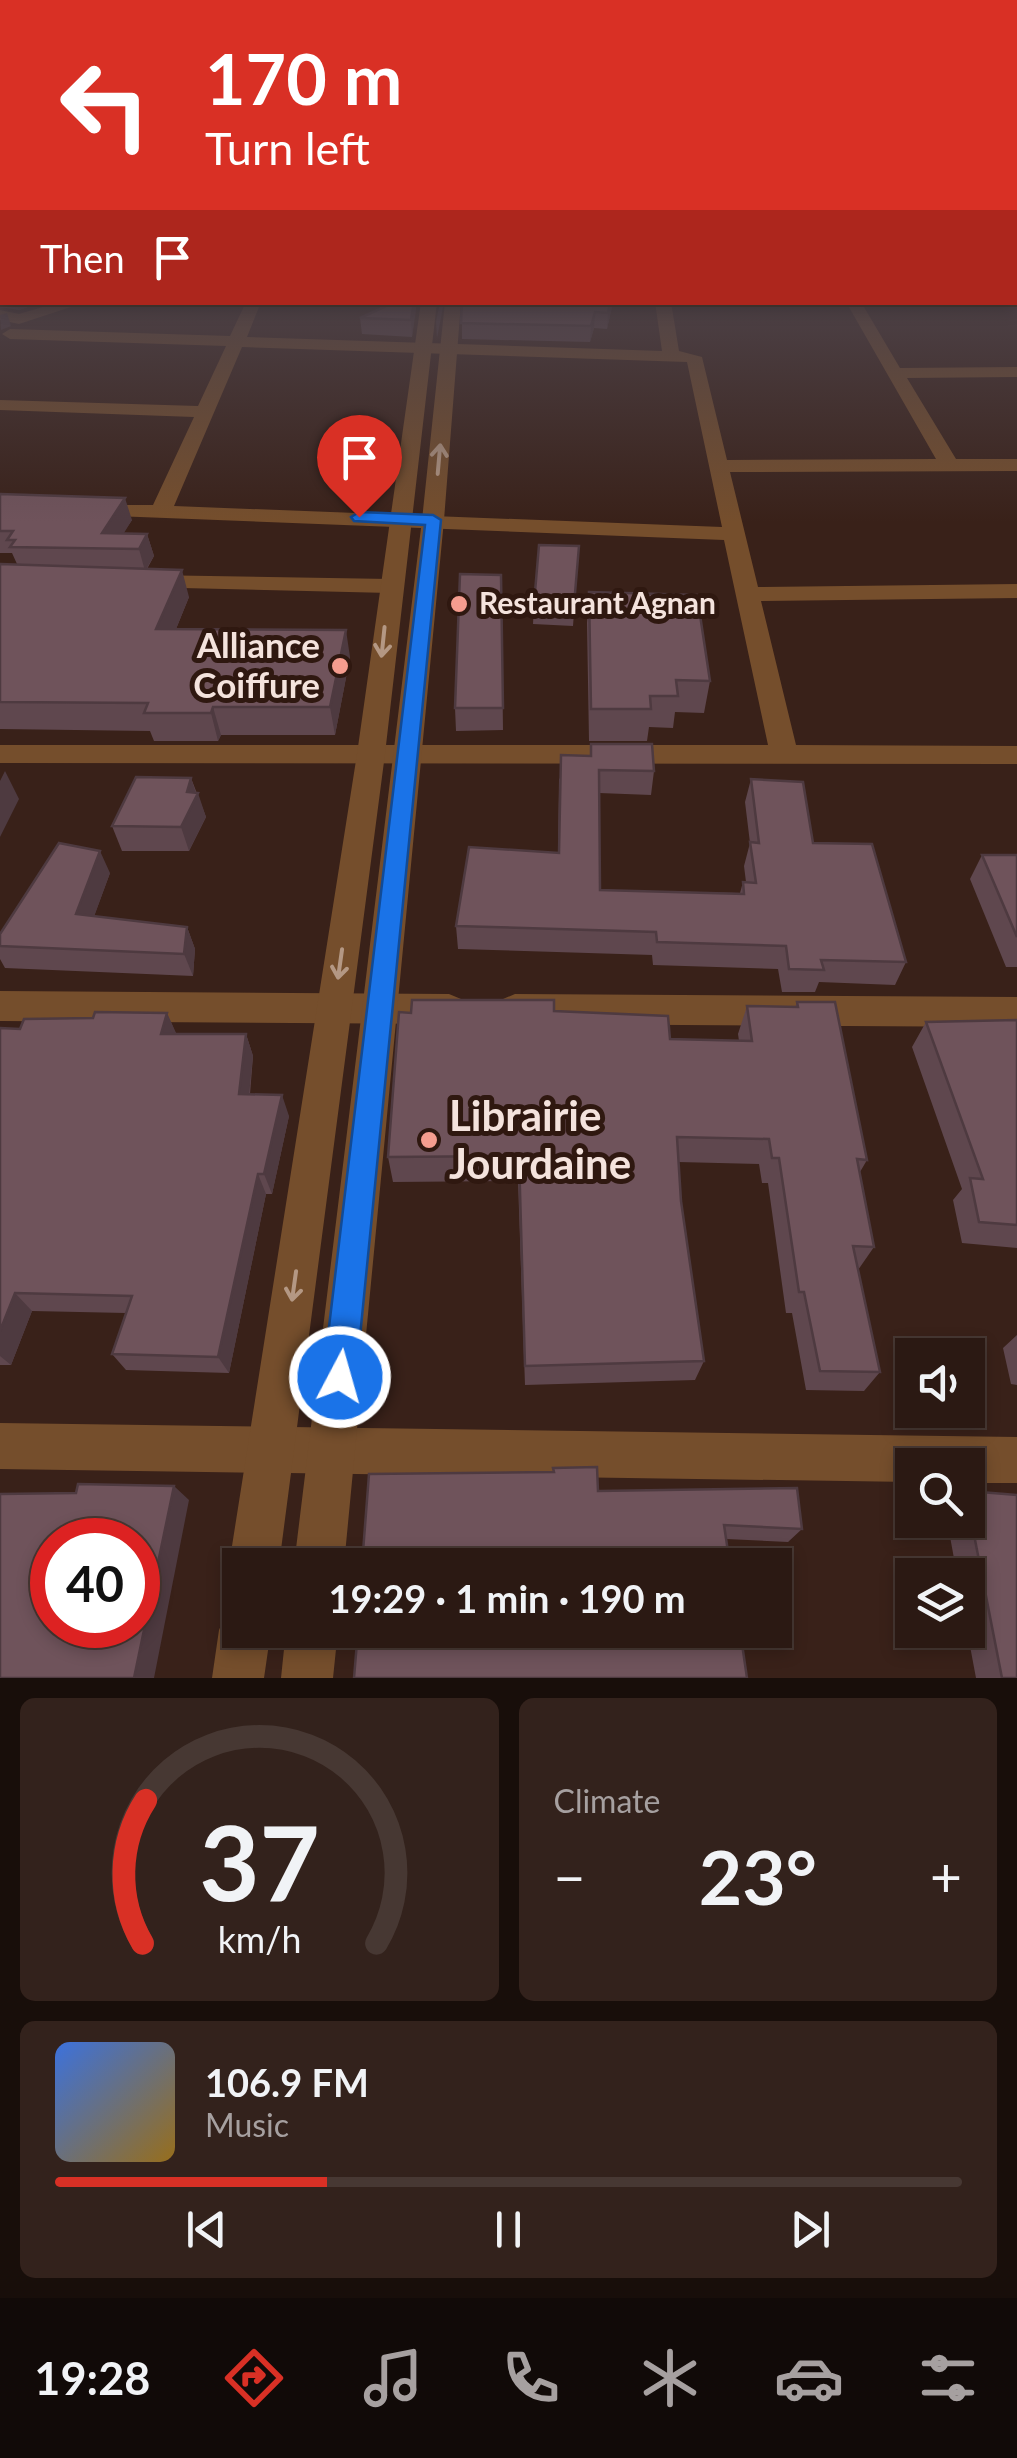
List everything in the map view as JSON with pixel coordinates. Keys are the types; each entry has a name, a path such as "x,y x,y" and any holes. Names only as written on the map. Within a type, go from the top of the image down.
{"street":[{"path":"161,511 226,365"},
{"path":"256,1548 371,754 399,518 432,365"},
{"path":"321,1548 433,520 436,365"},
{"path":"697,365 784,754"},
{"path":"890,365 950,466"},
{"path":"895,373 1017,372"},
{"path":"0,404 205,412"},
{"path":"720,466 1017,465"},
{"path":"72,508 735,534"},
{"path":"117,582 390,586"},
{"path":"748,594 1017,591"},
{"path":"0,754 1017,755"},
{"path":"0,1006 1017,1012"},
{"path":"0,1446 1017,1460"},
{"path":"238,1678 242,1648"},
{"path":"306,1678 310,1648"}],"building":[{"path":"0,494 125,498 102,533 147,534 139,549 10,547 15,540 7,540 13,531 0,531"},
{"path":"539,545 579,546 574,605 534,604"},
{"path":"0,564 182,570 156,629 346,630 330,707 213,707 211,713 144,713 148,703 0,702"},
{"path":"460,574 501,575 503,708 455,708"},
{"path":"589,592 697,595 710,681 676,680 678,696 650,696 651,709 591,709"},
{"path":"591,744 652,744 654,771 599,770 600,890 744,894 743,882 756,883 750,842 759,843 751,779 803,782 813,843 872,844 906,962 821,960 824,970 789,969 786,946 657,942 656,932 456,926 469,847 559,853 561,755 591,756"},
{"path":"136,777 191,778 187,792 198,793 181,827 112,826"},
{"path":"59,843 100,851 76,914 187,927 184,954 0,946 0,934"},
{"path":"982,855 1017,855 1017,937"},
{"path":"412,1000 554,1000 554,1011 668,1016 670,1039 752,1041 747,1006 798,1007 797,1002 835,1002 867,1160 857,1159 874,1247 853,1246 880,1372 820,1371 804,1292 799,1292 779,1158 772,1158 769,1139 677,1137 681,1201 704,1361 525,1366 519,1156 388,1157 399,1012 411,1013"},
{"path":"95,1012 167,1013 161,1034 246,1034 239,1094 282,1095 264,1174 258,1174 218,1357 112,1354 132,1296 15,1293 0,1331 0,1028 20,1029 24,1019 93,1018"},
{"path":"1017,1020 1017,1225 979,1222 970,1178 983,1179 926,1022"},
{"path":"597,1467 598,1491 797,1488 802,1529 724,1525 727,1548 363,1548 369,1474 554,1472 553,1468"},
{"path":"78,1484 174,1486 160,1553 160,1518 30,1518 30,1648 140,1648 134,1678 0,1678 0,1494 76,1493"},
{"path":"985,1492 1017,1495 1017,1678 1002,1678 985,1591 985,1558 979,1558 975,1538 985,1538"},
{"path":"356,1648 743,1648 747,1678 354,1678"}],"place":[{"name":"Restaurant Agnan","path":"459,604"},
{"name":"Alliance Coiffure","path":"340,666"},
{"name":"Librairie Jourdaine","path":"429,1140"}],"route":[{"path":"340,1377 433,520 359,517"}]}
